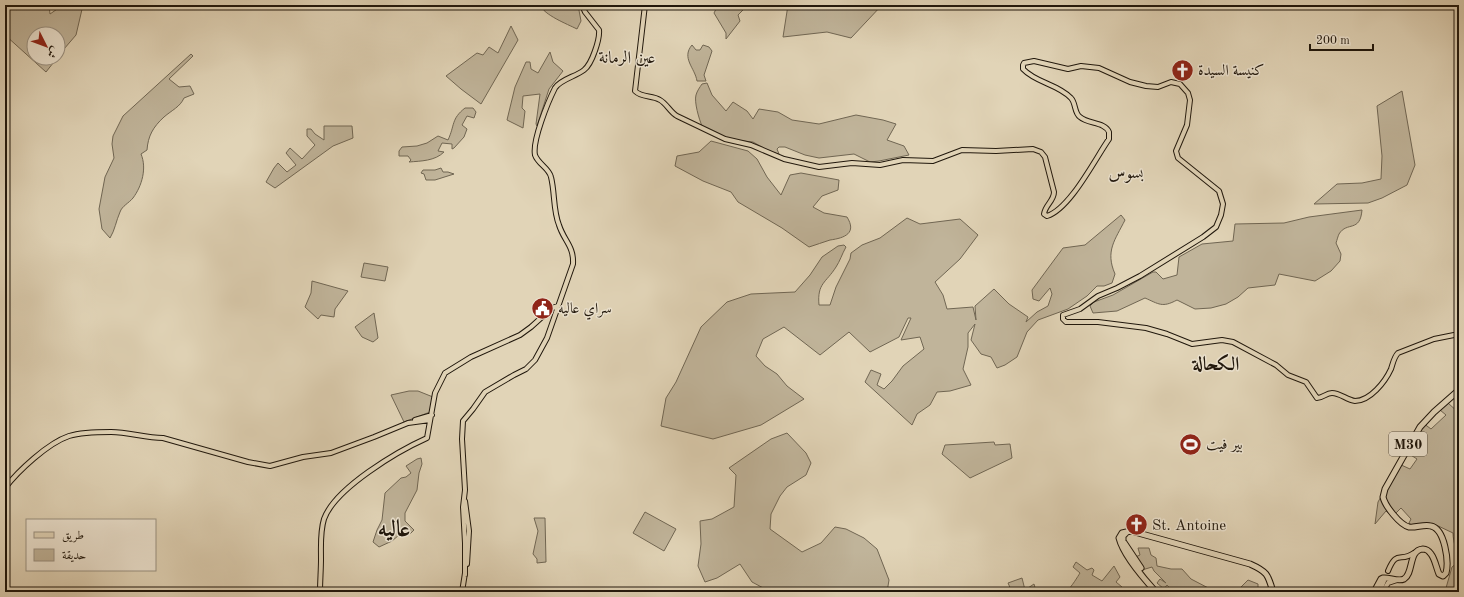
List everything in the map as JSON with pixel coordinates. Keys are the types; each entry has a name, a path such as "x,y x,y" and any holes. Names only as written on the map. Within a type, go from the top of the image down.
{"highway":[{"name":"M30","path":"1416,552 1422,549 1429,552 1439,574 1442,576 1446,574 1448,564 1447,555 1443,539 1438,530 1430,526 1406,526 1383,502 1382,494 1414,432 1425,417 1459,389"},
{"path":"1156,592 1123,547 1119,538 1122,532 1131,531 1250,564 1266,574 1270,581 1272,592"},
{"path":"1160,592 1126,546 1123,538 1125,534 1132,534 1249,565 1261,572 1271,585"},
{"path":"1374,592 1382,578 1405,579 1408,576 1416,552"}],"main road":[{"path":"462,592 465,575 466,523 463,507 465,500 462,439 464,419 474,409 485,392 526,369 535,360 547,338 573,264 574,255 572,248 559,226 555,209 551,175 535,154 535,141 554,88 559,83 584,70 588,65 595,49 599,30 585,12 582,5"},
{"path":"645,5 635,91 640,95 659,100 677,116 725,139 751,146 784,159 819,167 852,163 880,165 903,160 933,161 962,150 1038,151 1045,157 1054,192 1053,198 1045,208 1044,214 1047,216 1062,206 1071,197 1088,174 1109,139 1109,132 1105,127 1089,122 1080,117 1071,98 1054,86 1028,74 1023,69 1024,63 1034,61 1068,69 1081,66 1100,68 1142,86 1158,86 1169,82 1175,82 1184,87 1189,96 1188,122 1176,154 1178,158 1219,191 1223,204 1219,223 1203,237 1140,276 1098,296 1080,309 1063,315 1063,319 1066,322 1098,322 1146,328 1162,332 1192,344 1226,340 1233,342 1276,365 1288,375 1306,382 1317,398 1321,398 1331,393 1356,401 1363,399 1378,388 1388,375 1395,356 1398,353 1434,339 1459,334"},
{"path":"320,592 321,534 324,519 331,506 344,492 379,465 428,438 435,393 443,375 447,371 471,357 520,335 552,308 558,306"},
{"path":"5,488 22,469 54,443 68,436 111,432 163,438 267,466 303,457 331,453 424,418 431,418"},
{"path":"303,451 303,457"},
{"path":"1388,572 1395,559 1407,557 1416,552"},
{"path":"1407,557 1412,562"},
{"path":"1381,592 1391,578"},
{"path":"1381,592 1388,583 1397,579"},
{"path":"1381,592 1384,581"}],"green space":[{"path":"5,5 11,5 17,10 21,5 33,7 49,5 50,14 63,5 83,5 76,35 66,47 66,26 26,26 26,54 5,35"},
{"path":"540,5 578,5 581,21 577,29 551,16 542,9"},
{"path":"718,5 743,5 743,10 738,15 740,21 726,39 726,33 714,13"},
{"path":"788,5 882,5 851,38 827,32 783,37"},
{"path":"511,26 518,40 481,104 446,76 477,53 483,55 489,47 498,53"},
{"path":"692,45 696,50 700,50 703,45 709,47 712,51 704,75 706,81 697,81 688,59 689,50"},
{"path":"550,52 553,62 563,71 549,89 537,126 540,94 523,96 522,108 525,111 523,128 507,120 515,87 526,62 530,62 531,69 538,73"},
{"path":"191,54 193,56 169,79 179,87 190,86 194,94 184,98 178,106 154,128 147,150 141,154 144,165 143,177 139,188 133,198 121,210 110,238 102,229 99,209 105,177 114,158 112,144 113,136 123,116"},
{"path":"39,66 51,66 46,72"},
{"path":"707,83 712,95 726,111 733,102 747,111 753,119 759,109 778,112 792,120 819,124 856,115 896,124 887,140 904,146 909,155 870,162 854,154 819,158 805,155 785,147 779,147 777,149 779,154 771,152 753,142 734,140 721,136 702,126 698,115 696,95 702,84"},
{"path":"1402,91 1415,165 1407,185 1382,198 1368,203 1314,204 1337,184 1362,183 1381,179 1382,156 1377,106"},
{"path":"465,108 473,108 476,112 474,118 467,116 462,125 467,129 464,137 454,148 452,149 452,144 442,143 438,151 444,152 432,159 423,161 409,162 411,160 408,156 399,156 399,151 402,147 417,146 427,143 438,136 448,140 455,119"},
{"path":"324,126 352,126 353,138 333,146 275,188 266,182 278,163 287,172 296,165 286,153 290,148 302,159 315,145 307,136 307,129 311,129 315,134 324,140"},
{"path":"711,141 748,151 757,159 767,177 781,195 790,175 801,173 839,180 838,190 822,196 813,207 824,213 847,217 850,222 850,231 848,234 840,238 809,247 782,228 738,202 731,192 703,181 675,166 677,156 699,152"},
{"path":"441,168 443,172 454,174 435,180 426,180 424,174 421,173 423,170 435,170"},
{"path":"1362,210 1359,222 1342,230 1339,235 1336,243 1341,254 1340,261 1331,271 1315,281 1279,274 1275,285 1248,288 1238,297 1226,304 1211,308 1195,309 1177,300 1168,304 1161,304 1145,298 1117,311 1093,313 1090,306 1094,302 1113,295 1153,272 1156,272 1163,279 1177,275 1179,257 1202,244 1233,241 1235,224 1284,223 1309,217"},
{"path":"1121,215 1125,220 1112,246 1111,252 1112,266 1115,274 1112,283 1104,286 1097,286 1087,296 1068,309 1038,320 1027,332 1017,357 1005,365 997,368 991,357 981,354 971,340 975,324 968,333 968,347 963,369 971,385 950,391 937,392 930,405 917,414 912,425 865,382 871,370 881,374 877,385 884,389 903,366 924,349 920,337 901,340 911,318 908,318 899,337 870,352 849,332 820,355 784,327 763,339 756,356 765,366 777,374 787,386 804,399 761,425 713,439 661,426 666,398 676,382 701,327 727,302 751,294 795,292 810,275 822,257 838,246 844,245 846,247 836,267 819,292 819,305 830,305 836,287 850,259 851,253 862,245 880,238 907,218 920,224 960,219 978,235 960,259 935,282 943,295 947,309 973,307 976,320 975,306 994,289 1009,304 1028,317 1026,322 1037,312 1048,306 1052,294 1050,288 1039,301 1033,299 1032,290 1063,248 1085,245"},
{"path":"364,263 388,267 385,281 361,277"},
{"path":"312,281 348,291 335,309 334,317 321,315 318,319 305,307 311,293"},
{"path":"374,313 378,338 373,342 362,337 355,327"},
{"path":"409,391 418,391 433,397 430,412 404,422 391,395"},
{"path":"1448,403 1459,413 1459,592 1452,592 1446,588 1452,567 1457,563 1453,533 1434,524 1413,526 1409,523 1411,519 1401,508 1393,516 1386,511 1375,524 1378,502 1399,464 1410,469 1417,459 1406,452 1423,423 1431,429 1446,415 1440,410"},
{"path":"787,433 806,453 811,463 806,475 787,487 780,496 771,514 770,529 802,552 821,543 835,527 846,529 864,538 877,549 889,580 887,592 789,592 787,588 767,590 752,582 740,564 717,578 705,582 698,566 701,544 700,521 712,519 734,507 736,475 729,468 771,439"},
{"path":"994,442 995,445 1010,444 1012,458 970,478 942,454 945,445"},
{"path":"421,458 422,464 419,473 417,490 405,513 405,521 414,530 409,535 399,535 392,541 379,547 373,542 382,520 385,493 401,478 406,477 411,473 406,466"},
{"path":"645,512 676,529 664,551 633,533"},
{"path":"534,518 545,518 546,562 537,563 537,559 533,554 538,531"},
{"path":"1138,548 1149,548 1151,555 1156,558 1157,566 1171,569 1182,569 1191,579 1216,592 1173,592 1167,585 1164,589 1157,583 1160,579 1166,583 1152,567 1142,570 1133,558 1140,555"},
{"path":"1076,562 1087,570 1092,568 1094,570 1092,575 1102,581 1114,566 1120,577 1116,582 1122,587 1116,592 1051,592 1057,589 1068,589 1071,586 1080,573 1073,567"},
{"path":"1022,578 1025,590 1034,584 1036,591 1038,592 1012,592 1008,583"},
{"path":"1248,580 1258,584 1258,592 1238,592 1240,588"}],"place":[{"name":"كنيسة السيدة","path":"1182,70"},
{"name":"سراي عاليه","path":"542,308"},
{"name":"بير فيت","path":"1190,444"},
{"name":"St. Antoine","path":"1136,525"}],"district":[{"name":"عين الرمانة","path":"627,57"},
{"name":"بسوس","path":"1126,172"},
{"name":"الكحالة","path":"1216,363"},
{"name":"عاليه","path":"394,528"}]}
